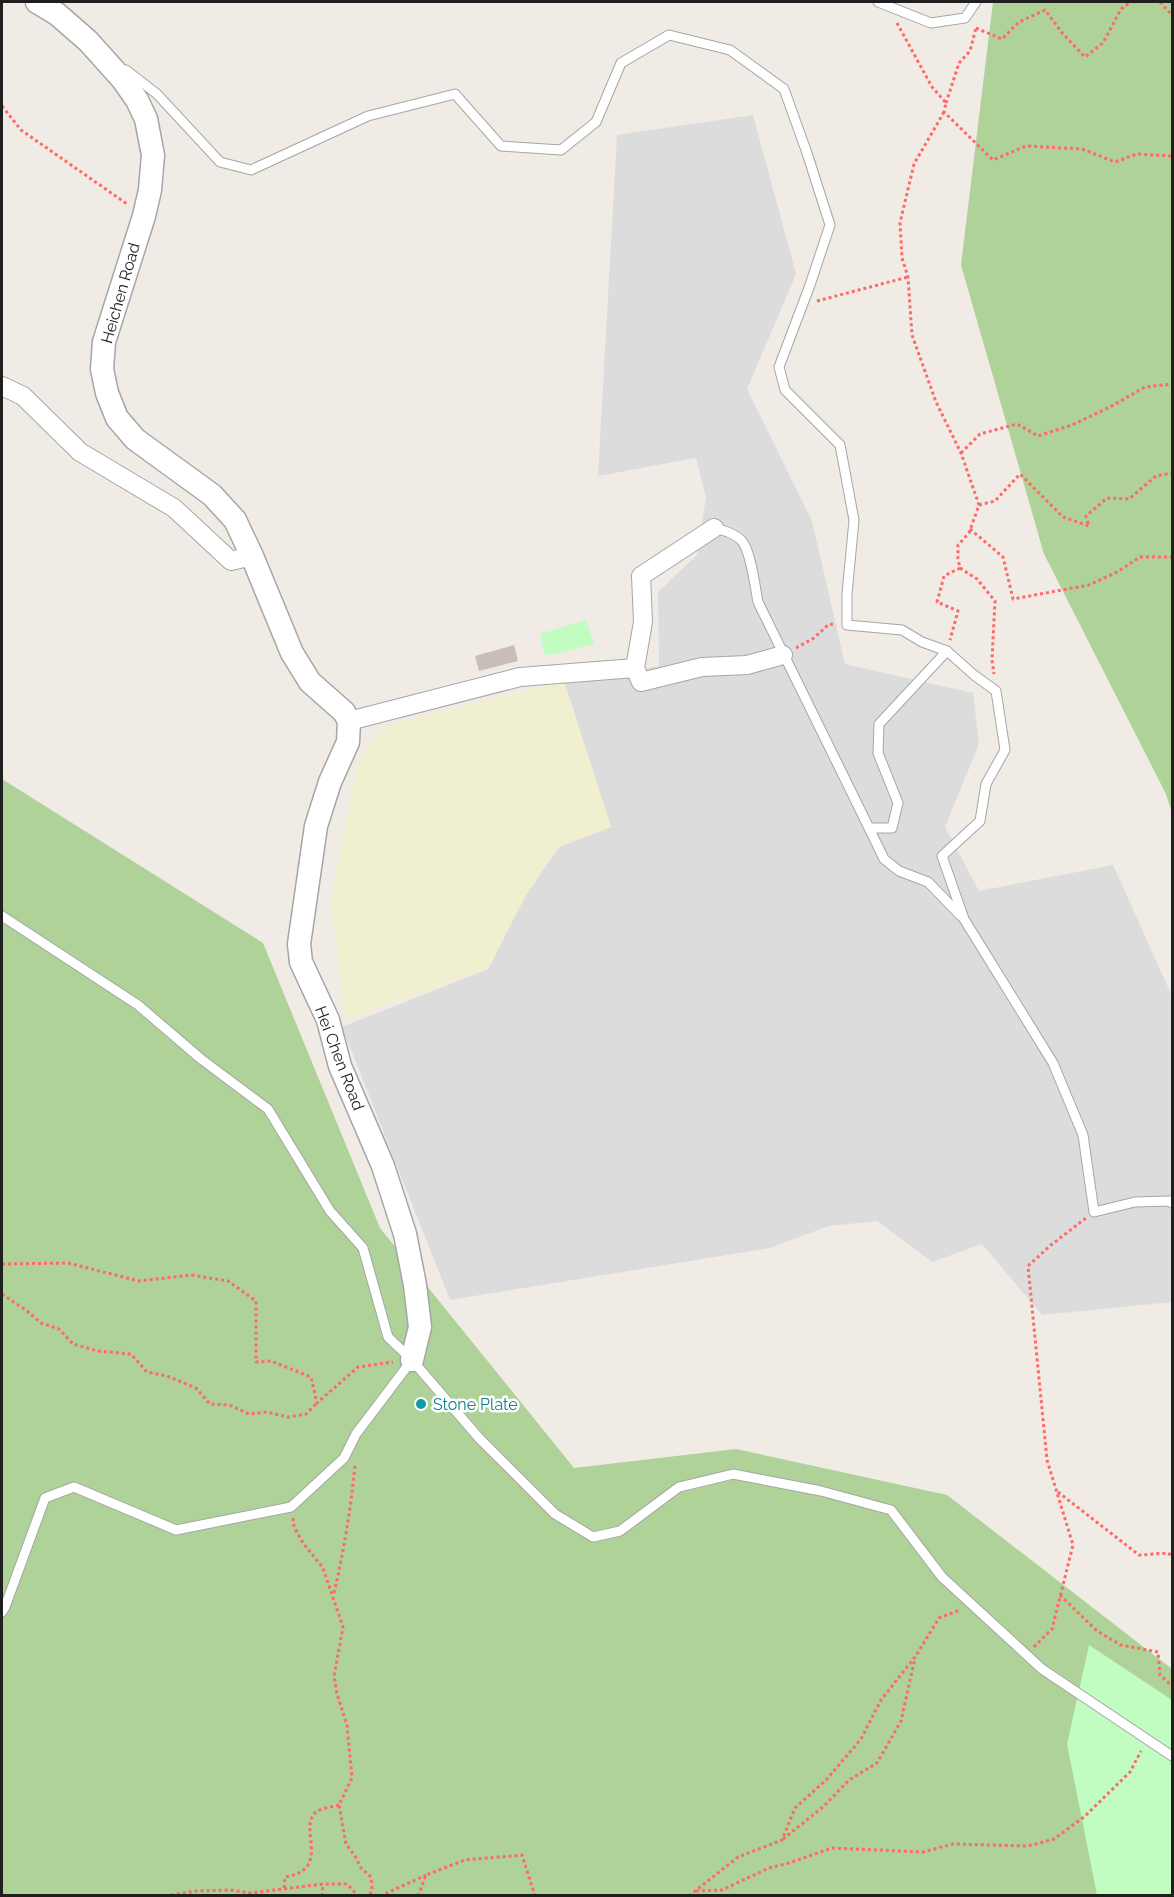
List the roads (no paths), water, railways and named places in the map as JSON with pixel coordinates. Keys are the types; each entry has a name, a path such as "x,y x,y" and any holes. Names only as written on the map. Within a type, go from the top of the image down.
{"street":[{"name":"Heichen Road","path":"37,2 57,14 88,40 123,80 137,100 146,119 153,155 150,190 144,216 104,342 102,369 107,393 117,418 135,439 212,495 235,520 292,653 310,682 344,712 349,721"},
{"path":"2,386 23,396 80,452 174,508 231,561 252,556"},
{"path":"714,528 641,576 643,622 634,668 641,682 702,667 747,665 783,655"},
{"path":"349,721 520,677 634,668"},
{"name":"Hei Chen Road","path":"349,721 348,742 330,782 316,826 299,944 301,962 328,1020 340,1066 383,1166 405,1234 415,1284 420,1327 412,1360"}],"lane":[{"path":"880,2 931,23 964,18 976,2"},
{"path":"88,40 157,94 220,162 251,170 368,116 455,93 501,146 561,150 596,122 621,63 669,35 730,50 784,89 830,225 779,367 785,390 840,445 854,520 847,594 847,625 902,630 922,642 947,651 996,691 1005,750 986,784 980,821 942,856 964,919 1053,1063 1083,1135 1094,1212 1135,1202 1170,1201 1173,1203"},
{"path":"714,528 725,530 742,541 750,561 758,602 884,860 899,871 928,882 964,919"},
{"path":"869,828 892,828 898,803 878,753 879,724 947,651"},
{"path":"2,916 138,1005 201,1059 268,1109 330,1211 363,1248 388,1337 412,1360 479,1438 555,1514 593,1537 620,1531 679,1487 733,1474 821,1491 891,1510 942,1577 1042,1669 1170,1754"},
{"path":"2,1612 45,1498 74,1486 176,1530 291,1507 305,1497 344,1458 356,1434 412,1360"}],"place":[{"name":"Stone Plate","path":"421,1404"}]}
